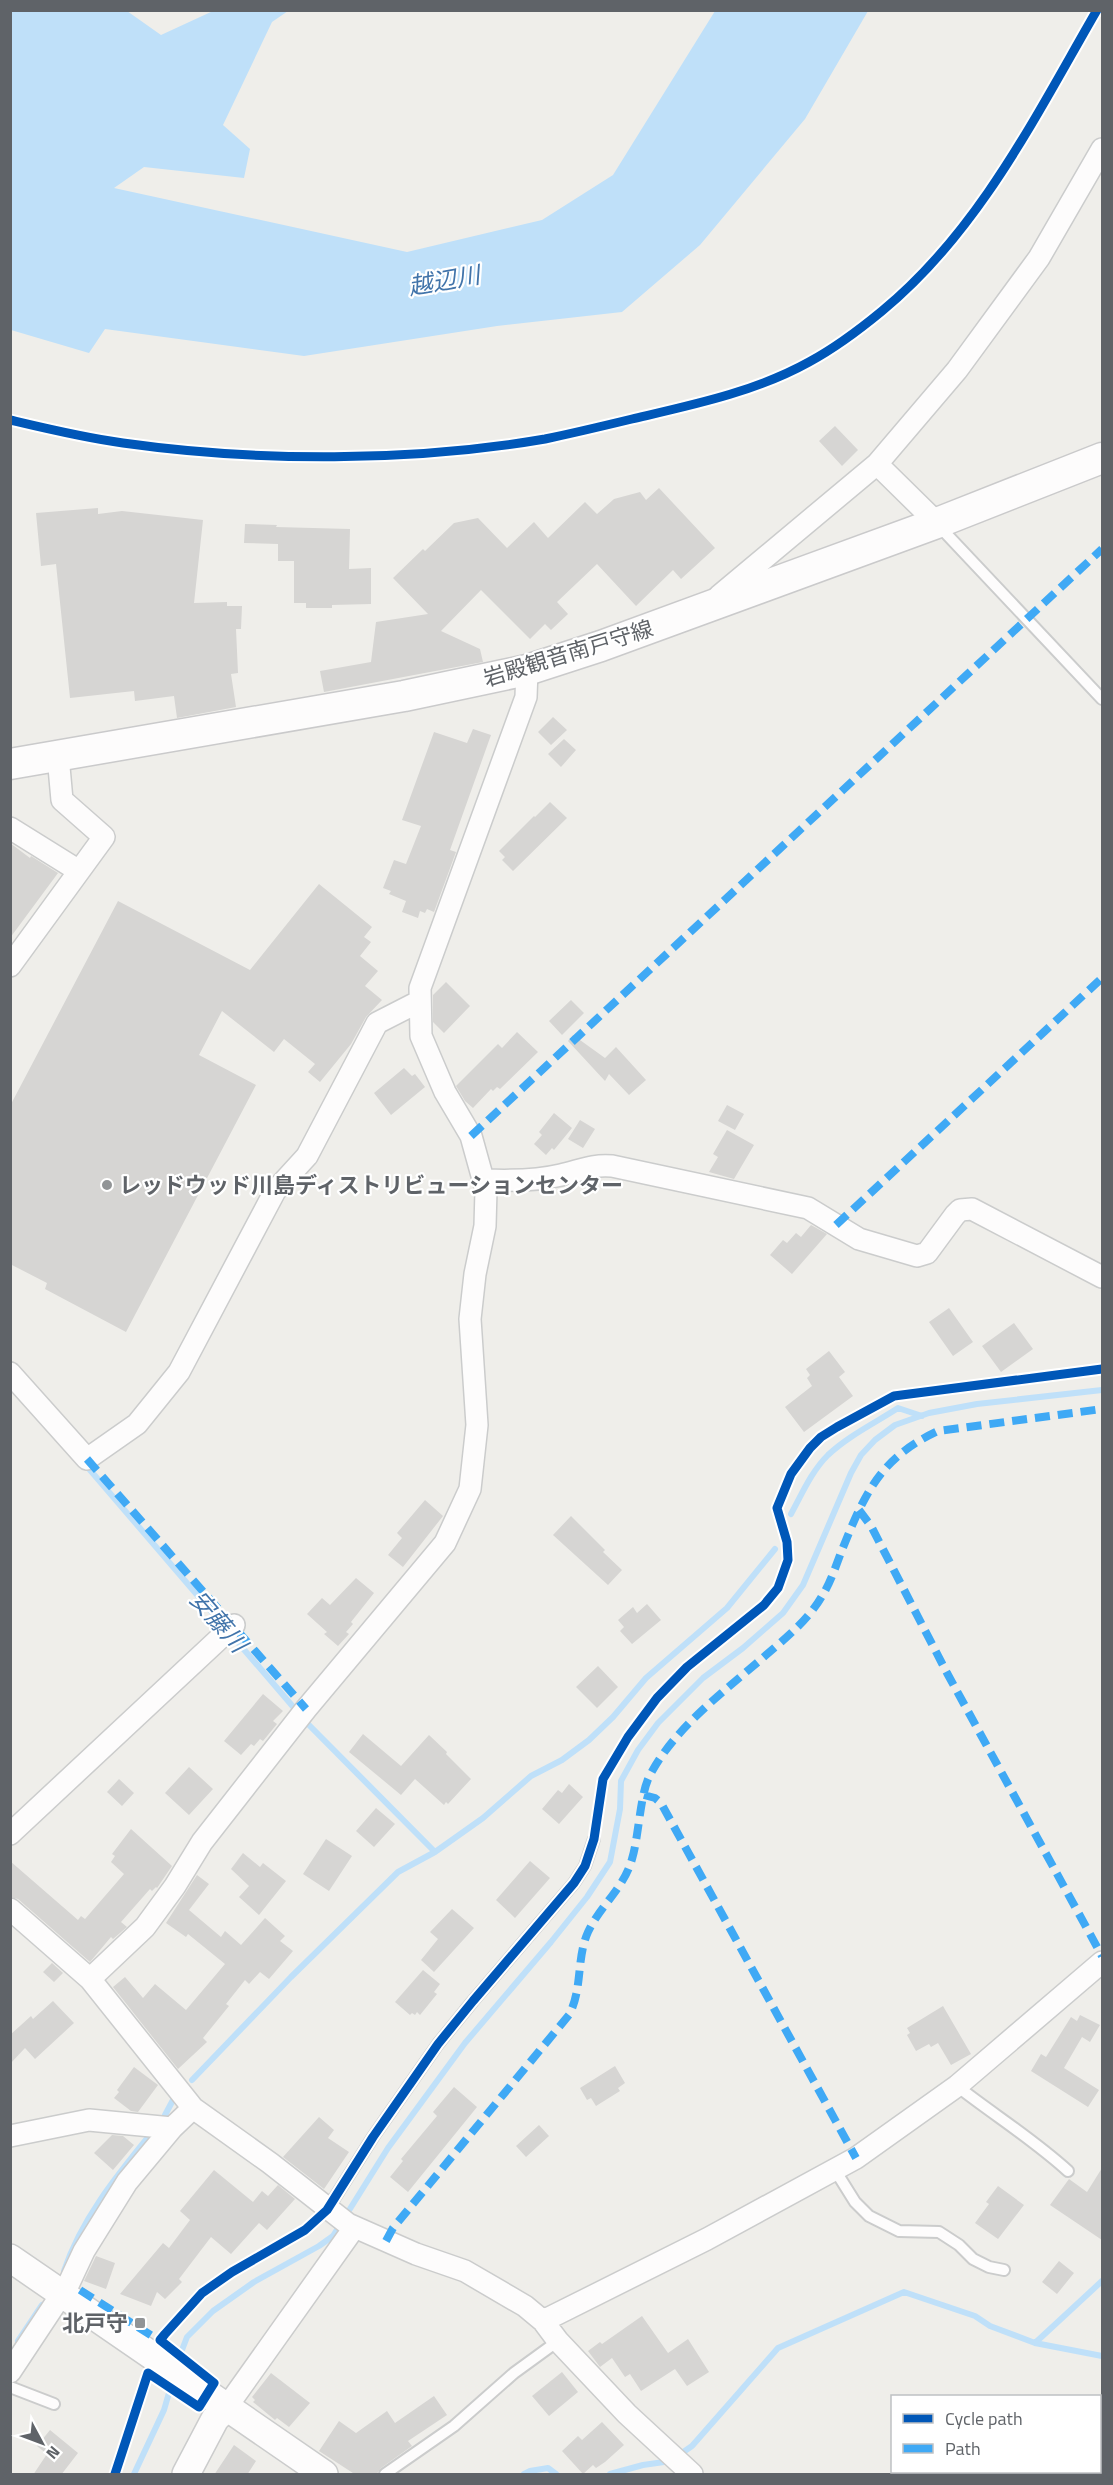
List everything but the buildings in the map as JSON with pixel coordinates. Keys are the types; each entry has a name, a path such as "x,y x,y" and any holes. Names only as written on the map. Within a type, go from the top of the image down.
{"main road":[{"name":"岩殿観音南戸守線","path":"10,764 404,696 527,670 601,646 938,524 1102,458"}],"street":[{"path":"703,609 877,464 957,370 1039,258 1102,149"},
{"path":"877,464 938,524"},
{"path":"90,1979 145,1927 175,1886 202,1842 306,1709 445,1544 470,1489 477,1425 470,1319 472,1295 486,1219 485,1180 471,1136 445,1092 421,1036 420,988 526,697 527,670"},
{"path":"10,966 104,837 62,800 58,756"},
{"path":"10,828 79,872"},
{"path":"12,1376 87,1459 137,1424 179,1372 275,1191 307,1156 377,1023 420,1001"},
{"path":"485,1180 520,1182 561,1175 597,1165 612,1166 808,1208 859,1239 917,1256 927,1252 960,1210 972,1209 1102,1277"},
{"path":"10,1834 234,1625"},
{"path":"10,1909 90,1979 193,2108 270,2163 327,2210 354,2228 465,2271 525,2306 543,2321 558,2341 627,2414 692,2475"},
{"path":"543,2321 707,2240 856,2158 957,2086 1102,1962"},
{"path":"13,2365 63,2294 84,2251 127,2182 172,2128 193,2108"},
{"path":"10,2136 89,2120 172,2128"},
{"path":"186,2475 215,2419 226,2408 354,2228"},
{"path":"10,2258 324,2475"}],"lane":[{"path":"938,524 1102,699"},
{"path":"327,2210 373,2137 438,2044 574,1883 585,1866 594,1839"},
{"path":"957,2086 992,2114 1038,2144 1068,2171"},
{"path":"835,2170 855,2202 869,2216 899,2231 939,2232 959,2245 973,2259 989,2267 1004,2270"},
{"path":"385,2475 454,2426 514,2373 558,2341"},
{"path":"10,2387 54,2404"}],"water":[{"name":"越辺川","path":"10,11 127,11 161,35 213,11 288,11 272,22 223,125 250,149 244,178 144,167 114,188 407,252 542,220 613,175 715,11 868,11 805,119 700,245 622,312 497,326 304,356 105,329 89,353 11,330"}],"waterway":[{"path":"177,2363 187,2337 213,2311 254,2282 333,2236 388,2148 465,2043 551,1942 587,1897 610,1862 620,1809 621,1781 638,1750 658,1723 703,1678 743,1648 783,1613 803,1585 851,1473 861,1455 875,1440 895,1425 929,1413 977,1404 1102,1390"},
{"path":"791,1514 817,1469 828,1455 844,1442 898,1408 922,1416"},
{"name":"安藤川","path":"84,1463 307,1723 435,1852"},
{"path":"192,2080 291,1977 398,1872 435,1852 483,1818 531,1776 562,1760 589,1740 613,1717 646,1678 727,1608 775,1549"},
{"path":"165,2115 173,2100"},
{"path":"64,2271 89,2217 149,2136"},
{"path":"1035,2343 1102,2281"},
{"path":"679,2455 692,2446 778,2348 904,2292 975,2316 990,2326 1035,2343 1102,2356"},
{"path":"18,2341 42,2305"},
{"path":"134,2474 164,2410 173,2379"},
{"path":"610,2474 643,2465 671,2461"},
{"path":"524,2474 548,2468 556,2474"}],"marked path":[{"path":"471,1136 1102,549"},
{"path":"836,1225 1102,978"},
{"path":"386,2241 393,2228 569,2015 576,1994 584,1942 593,1923 618,1888 628,1869 647,1783 661,1757 702,1710 789,1635 811,1613 828,1585 867,1494 888,1465 918,1442 938,1431 1102,1409"},
{"path":"87,1459 306,1709"},
{"path":"859,1510 871,1526 947,1673 1102,1956"},
{"path":"644,1795 655,1798 661,1803 856,2158"},
{"path":"80,2290 163,2343"}],"cycle path":[{"path":"10,420 95,439 227,454 334,457 388,455 494,447 545,439 700,403 767,382 809,362 856,332 917,279 948,245 1003,171 1097,10"},
{"path":"115,2474 148,2373 199,2407 214,2383 160,2340 202,2293 232,2272 305,2230 327,2210 373,2137 438,2044 574,1883 585,1866 594,1839 603,1779 628,1737 657,1698 687,1667 764,1605 778,1588 788,1560 787,1542 777,1508 791,1474 810,1448 821,1437 837,1427 894,1396 1102,1369"}],"place":[{"name":"レッドウッド川島ディストリビューションセンター","path":"107,1185"},
{"name":"北戸守","path":"140,2323"}]}
